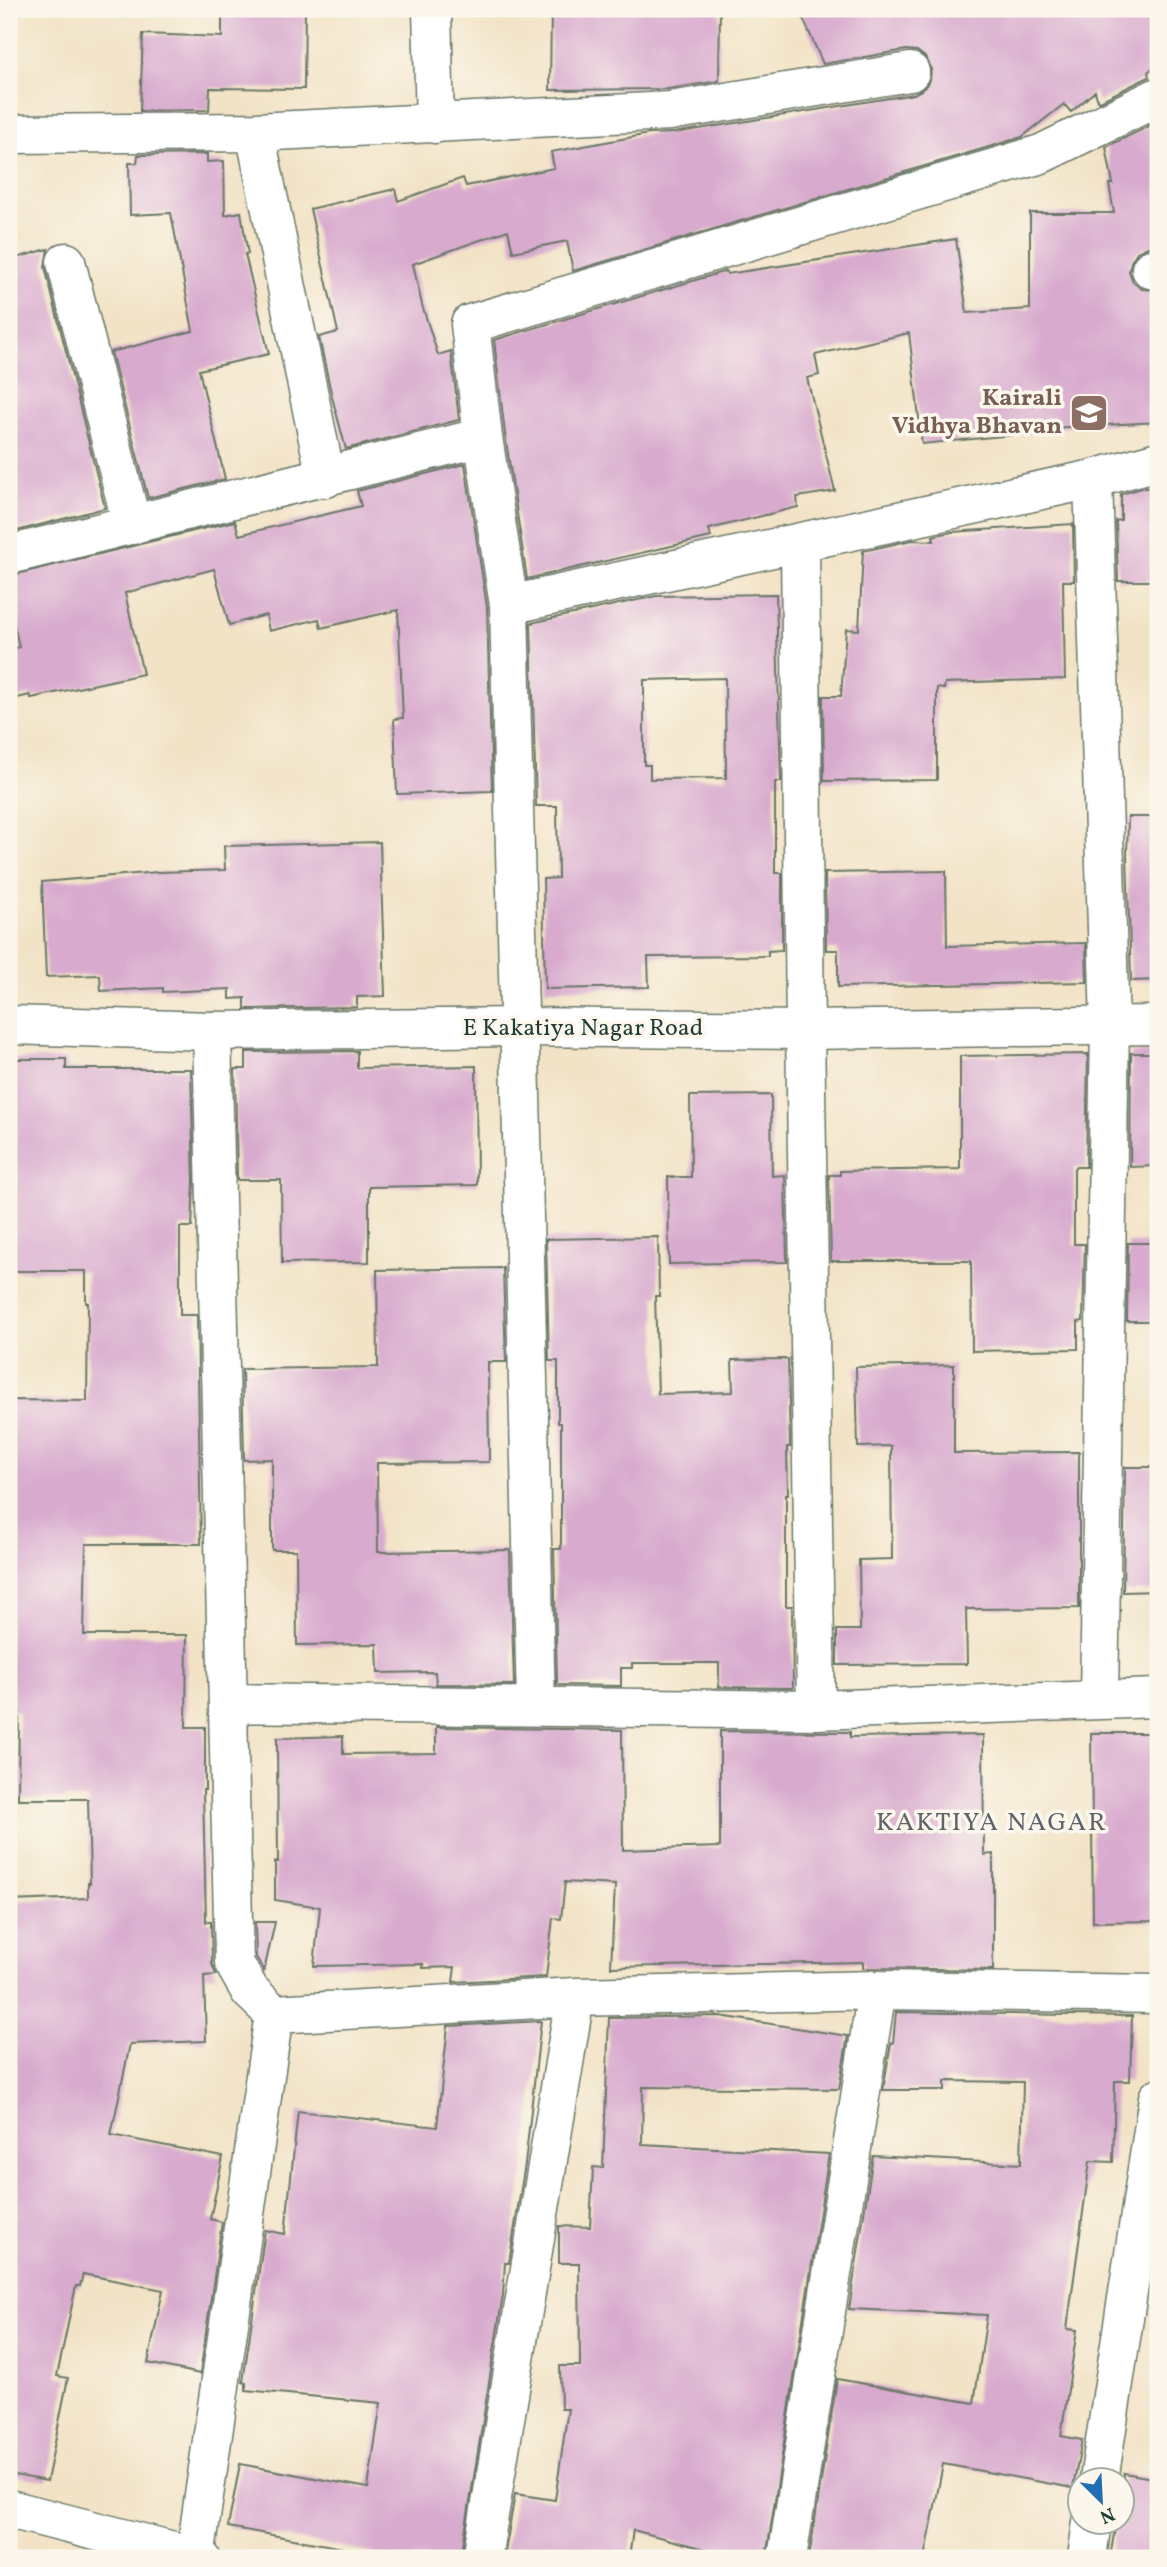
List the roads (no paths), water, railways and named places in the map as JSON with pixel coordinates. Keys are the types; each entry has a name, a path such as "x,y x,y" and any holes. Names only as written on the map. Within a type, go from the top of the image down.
{"street":[{"path":"432,9 435,124"},
{"path":"9,134 254,132 670,111 910,72"},
{"path":"536,1706 509,605 483,437 470,324 1041,154 1158,97"},
{"path":"254,132 326,478"},
{"path":"66,262 132,525"},
{"path":"9,555 483,437"},
{"path":"509,605 1093,479 1158,461"},
{"path":"1093,479 1110,1025 1099,1699"},
{"path":"800,543 816,1710"},
{"name":"E Kakatiya Nagar Road","path":"9,1025 212,1031 521,1027 805,1030 1158,1025"},
{"path":"212,1031 234,1963 250,1991 274,2014 575,1997 877,1990 1158,1994"},
{"path":"229,1703 816,1710 1158,1698"},
{"path":"787,2558 877,1990"},
{"path":"482,2558 575,1997"},
{"path":"9,2509 197,2558 274,2014"},
{"path":"1101,2466 1158,2098"},
{"path":"1087,2558 1090,2536"}],"place":[{"name":"Kairali Vidhya Bhavan","path":"1089,413"}],"district":[{"name":"KAKTIYA NAGAR","path":"992,1823"}]}
